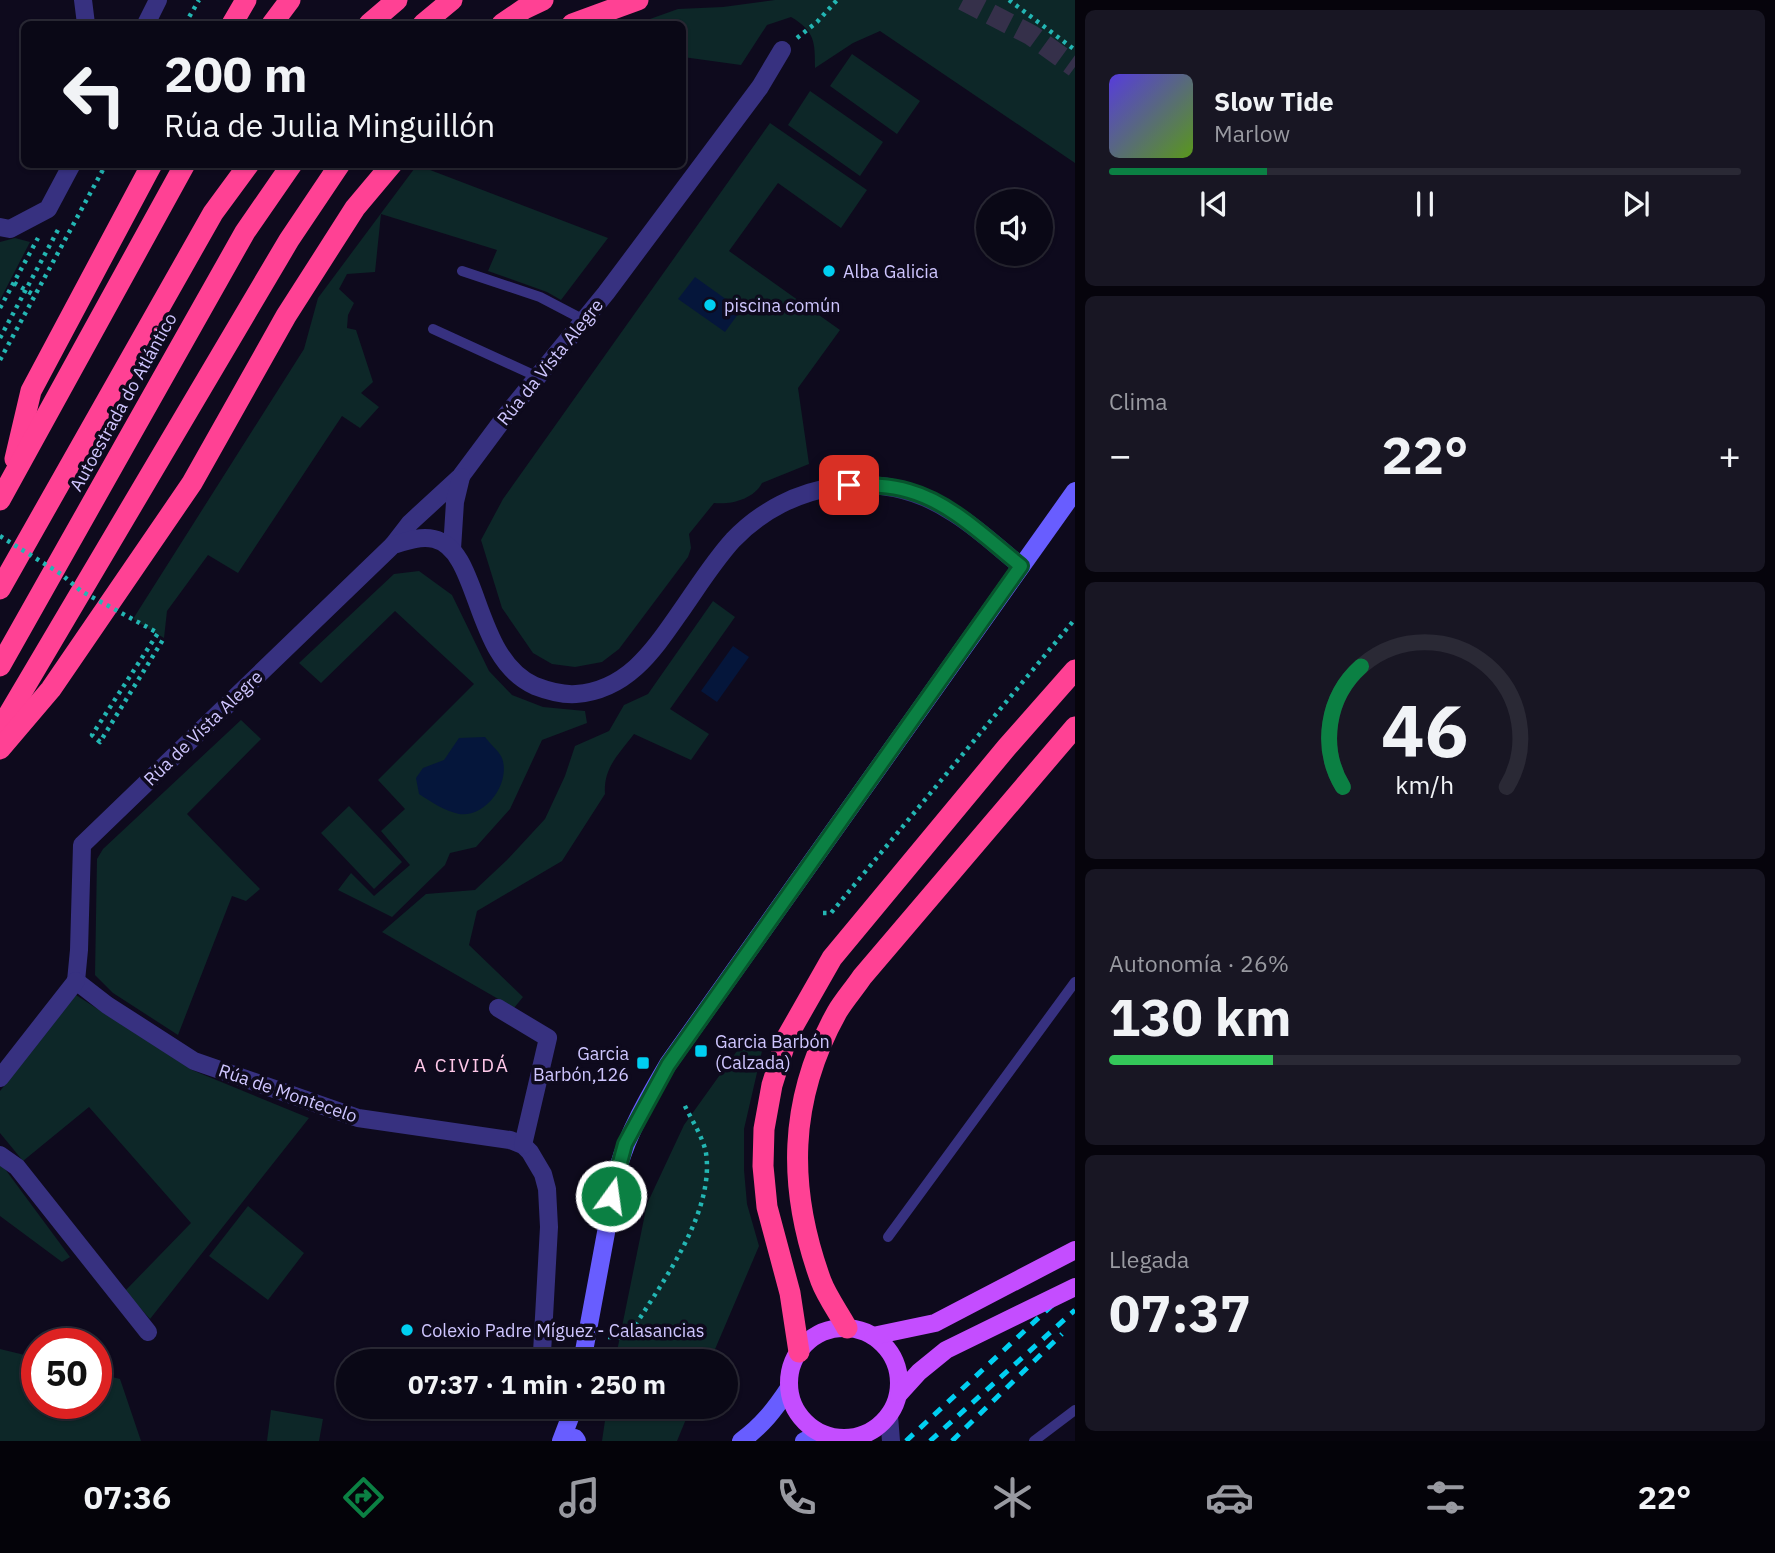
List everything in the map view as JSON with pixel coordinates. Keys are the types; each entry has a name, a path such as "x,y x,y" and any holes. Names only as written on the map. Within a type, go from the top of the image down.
{"highway":[{"path":"234,21 246,0"},
{"path":"274,21 290,0"},
{"path":"372,21 397,0"},
{"path":"427,21 452,0"},
{"path":"506,21 543,0"},
{"path":"580,21 638,0"},
{"path":"4,494 31,391 150,168"},
{"path":"4,494 183,168"},
{"name":"Autoestrada do Atlántico","path":"0,589 213,214 246,168"},
{"name":"Autoestrada do Atlántico","path":"0,666 245,232 289,168"},
{"path":"0,729 289,240 337,168"},
{"path":"0,749 51,689 192,483 286,316 355,208 389,168"},
{"path":"799,1352 790,1293 767,1207 763,1166 764,1129 772,1085 787,1037 832,958 1007,747 1075,670"},
{"path":"847,1328 821,1283 800,1205 797,1132 805,1091 819,1051 838,1012 862,977 1075,727"}],"main road":[{"path":"584,1349 618,1168 625,1144 645,1105 668,1065 1075,491"},
{"path":"873,1336 935,1323 1075,1250"},
{"path":"898,1394 946,1350 1075,1287"},
{"path":"847,1328 873,1336 886,1346 895,1361 899,1377 898,1394 889,1416 870,1432 846,1440 821,1434 799,1415 792,1403 789,1376 799,1352 808,1341 820,1333 847,1328"},
{"path":"741,1441 774,1412 789,1388"},
{"path":"572,1440 573,1419"},
{"path":"804,1441 821,1434"}],"street":[{"path":"83,0 86,21"},
{"path":"148,21 159,0"},
{"name":"Rúa da Vista Alegre","path":"393,545 410,523 461,476 584,320 760,87 782,50"},
{"path":"0,228 10,229 48,209 70,168"},
{"name":"Rúa da Vista Alegre","path":"452,549 454,511 461,476"},
{"path":"393,545 419,538 442,542 452,549 468,576 475,601 498,654 528,682 567,695 590,693 610,687 628,676 643,663 733,540 766,513 805,493 849,485 909,491 951,511 1021,566"},
{"path":"433,539 433,521 441,496"},
{"name":"Rúa de Vista Alegre","path":"76,981 82,845 393,545"},
{"path":"0,1078 76,981"},
{"name":"Rúa de Montecelo","path":"76,981 107,1005 194,1061 358,1118 510,1140 523,1145"},
{"path":"498,1008 548,1038 523,1145 543,1174 549,1211 542,1349"},
{"path":"0,1155 17,1167 148,1332"},
{"path":"889,1416 891,1441"}],"lane":[{"path":"462,271 540,297 584,320"},
{"path":"433,329 538,377"},
{"path":"888,1237 1075,982"},
{"path":"1034,1441 1070,1421 1075,1410"}],"path":[{"path":"187,21 199,0"},
{"path":"782,50 817,22 837,0"},
{"path":"1009,0 1075,50"},
{"path":"0,360 104,168"},
{"path":"0,338 62,222"},
{"path":"0,308 41,232"},
{"path":"14,283 34,295"},
{"path":"0,536 61,574 81,591 158,634 92,735 100,742 164,638"},
{"path":"823,913 831,913 1075,620"},
{"path":"586,1338 628,1337 685,1242 705,1194 706,1152 684,1104"}],"green space":[{"path":"775,0 1075,0 1075,163 880,31 853,43 815,68 812,38 805,27 791,17 767,25 741,65 686,57 686,21 644,21 678,9 723,7"},
{"path":"852,54 920,101 897,134 830,86"},
{"path":"810,91 883,142 860,176 788,125"},
{"path":"770,123 867,190 841,228 778,183 729,251 840,330 798,388 809,464 762,483 754,493 741,500 714,503 689,534 691,548 688,557 619,649 602,662 575,667 552,664 533,653 502,608 481,540 503,499"},
{"path":"415,168 425,168 608,238 561,300 547,292 488,271 497,250 381,214 375,272 347,274 339,289 354,303 348,315 347,328 356,330 373,382 361,393 379,407 360,428 342,416 238,573 208,555 167,611 164,638 133,619 304,349 318,298"},
{"path":"15,238 30,242 0,300 0,242"},
{"path":"419,571 452,595 489,671 512,695 543,707 585,711 587,723 542,740 510,809 476,847 450,853 445,865 392,917 338,890 351,873 374,896 410,865 381,831 405,809 378,780 474,684 395,611 321,683 299,663 394,574"},
{"path":"713,601 735,617 670,709 709,734 691,760 634,734 609,769 605,794 562,861 477,911 469,945 523,997 514,1008 382,932 426,894 475,890 507,860 545,819 565,776 575,746 609,731 624,705 648,694"},
{"path":"241,720 261,739 187,814 260,889 246,901 232,896 178,1035 113,993 95,975 97,859 103,849"},
{"path":"349,806 402,862 374,889 321,833"},
{"path":"76,995 192,1070 309,1118 150,1319 125,1291 191,1223 89,1107 23,1161 0,1133 0,1091"},
{"path":"742,1044 762,1051 744,1129 747,1204 759,1246 715,1349 617,1349 647,1204 684,1125"},
{"path":"0,1165 70,1257 62,1262 0,1216"},
{"path":"248,1206 304,1253 268,1300 209,1256"},
{"path":"0,1349 21,1354 21,1419 112,1419 112,1377 120,1379 141,1441 0,1441"},
{"path":"271,1410 323,1419 319,1441 267,1441"},
{"path":"605,1419 686,1419 677,1441 602,1441"}],"water":[{"name":"piscina común","path":"695,277 741,310 725,332 678,299"},
{"path":"733,646 749,657 717,702 701,691"},
{"path":"485,737 501,755 504,768 499,788 487,805 469,814 459,814 419,794 416,778 423,768 444,760 459,738"}],"tunnel":[{"path":"963,0 1031,35 1075,67"}],"railway":[{"path":"906,1441 1075,1284"},
{"path":"930,1441 1075,1310"},
{"path":"952,1441 1062,1334"}],"place":[{"name":"Alba Galicia","path":"829,271"},
{"name":"piscina común","path":"710,305"},
{"name":"Garcia Barbón (Calzada)","path":"701,1051"},
{"name":"Garcia Barbón,126","path":"643,1063"},
{"name":"Colexio Padre Míguez - Calasancias","path":"407,1330"}],"district":[{"name":"A CIVIDÁ","path":"462,1065"}],"route":[{"path":"611,1196 625,1144 668,1065 1021,566 951,511 927,498 889,487 849,485"}]}
